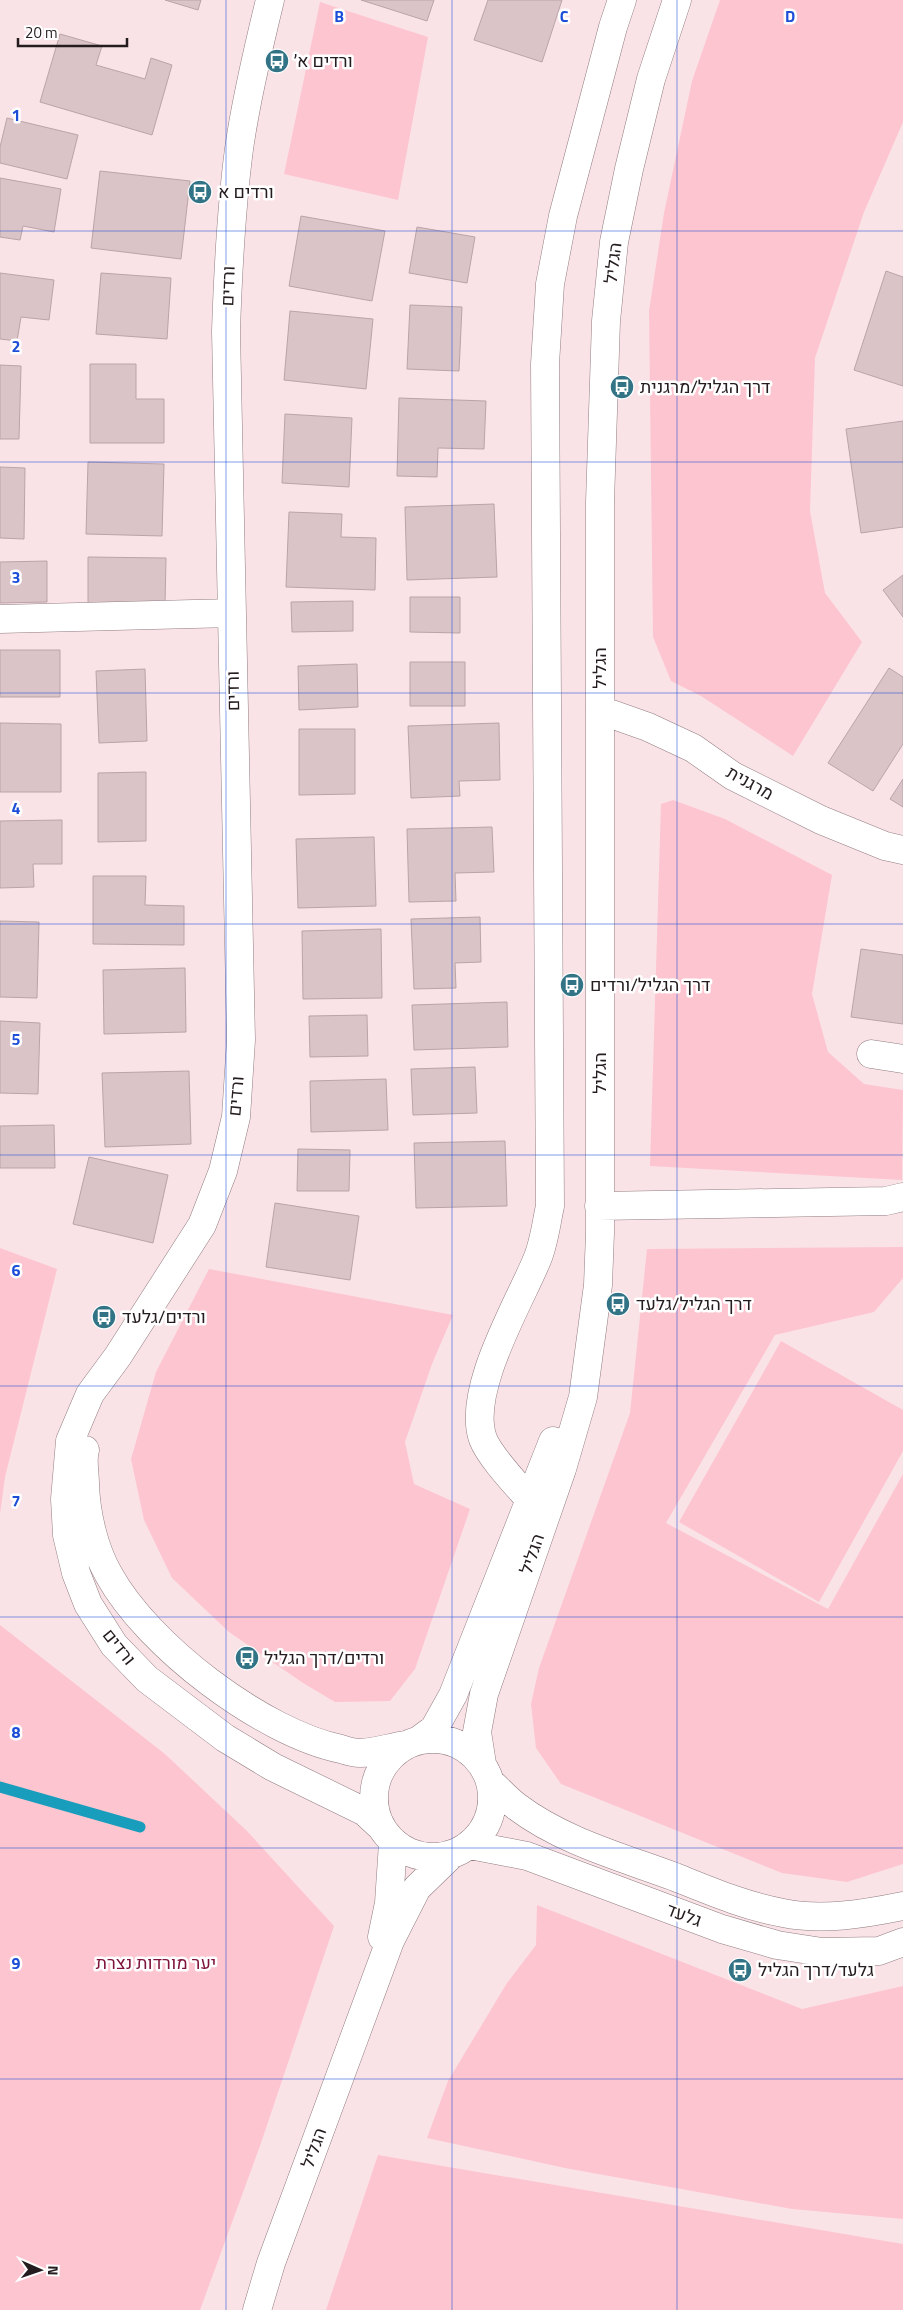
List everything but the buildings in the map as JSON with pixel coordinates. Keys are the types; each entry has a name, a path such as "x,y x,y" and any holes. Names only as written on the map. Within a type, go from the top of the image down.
{"street":[{"name":"ורדים","path":"270,0 239,148 229,252 226,331 241,1040 236,1116 223,1171 202,1225 118,1356 90,1394 70,1441 65,1499 67,1535 76,1573 88,1604 114,1645 147,1679 225,1738 273,1766 365,1812 386,1834"},
{"path":"530,1500 484,1439 480,1414 488,1375 502,1332 537,1260 550,1206 545,374 550,284 565,207 622,0"},
{"name":"הגליל","path":"487,1773 478,1732 484,1694 562,1469 583,1397 592,1344 598,1285 600,1206 601,417 607,311 614,242 629,169 651,79 677,0"},
{"path":"0,619 232,613"},
{"name":"מרגנית","path":"600,710 648,727 693,748 733,776 821,820 885,846 903,850"},
{"path":"871,1054 903,1059"},
{"path":"600,1206 886,1201 903,1197"},
{"name":"הגליל","path":"412,1742 434,1729 453,1695 592,1344"},
{"name":"ורדים","path":"118,1356 84,1453 86,1496 95,1540 109,1575 135,1614 172,1651 210,1681 246,1706 291,1733 322,1745 360,1753 412,1742"},
{"path":"445,1739 468,1749 487,1773 492,1804 486,1824 460,1850 431,1858 410,1854 386,1834 373,1805 374,1784 388,1757 412,1742 445,1739"},
{"name":"גלעד","path":"487,1773 515,1806 548,1827 595,1848 741,1902 784,1913 827,1916 865,1914 903,1906"},
{"name":"הגליל","path":"373,1988 389,1903 386,1834"},
{"name":"הגליל","path":"256,2310 390,1941 417,1888 460,1850"},
{"name":"גלעד","path":"460,1850 527,1856 722,1930 777,1945 822,1952 879,1951 903,1942"}],"green space":[{"path":"720,0 903,0 903,122 864,212 815,358 810,511 825,593 862,642 793,756 701,696 671,681 653,637 649,311 664,213 692,81"},
{"path":"320,2 428,37 398,200 284,174"},
{"path":"673,800 725,819 832,875 812,994 828,1052 864,1084 903,1090 902,1180 650,1166 661,804"},
{"path":"903,1247 903,1278 874,1312 775,1335 666,1523 828,1609 903,1474 903,1864 847,1882 782,1873 561,1784 536,1748 531,1704 539,1668 630,1413 647,1249"},
{"path":"0,1248 57,1269 5,1477 0,1514"},
{"path":"209,1269 453,1315 432,1364 405,1442 414,1484 470,1509 415,1669 390,1701 335,1702 303,1683 229,1632 172,1578 144,1520 131,1459 156,1372"},
{"path":"781,1341 903,1410 903,1451 819,1602 679,1522"},
{"name":"יער מורדות נצרת","path":"0,1625 165,1754 247,1831 334,1926 261,2143 200,2310 0,2310"},
{"path":"537,1905 802,2009 903,1986 903,2219 792,2209 565,2168 427,2138 448,2081 507,1983 536,1945"},
{"path":"378,2155 903,2244 903,2310 326,2310"}],"waterway":[{"path":"0,1787 140,1827"}],"place":[{"name":"ורדים א׳","path":"277,61"},
{"name":"ורדים א","path":"200,192"},
{"name":"דרך הגליל/מרגנית","path":"622,387"},
{"name":"דרך הגליל/ורדים","path":"572,985"},
{"name":"דרך הגליל/גלעד","path":"618,1304"},
{"name":"ורדים/גלעד","path":"104,1317"},
{"name":"ורדים/דרך הגליל","path":"247,1658"},
{"name":"גלעד/דרך הגליל","path":"740,1970"}]}
